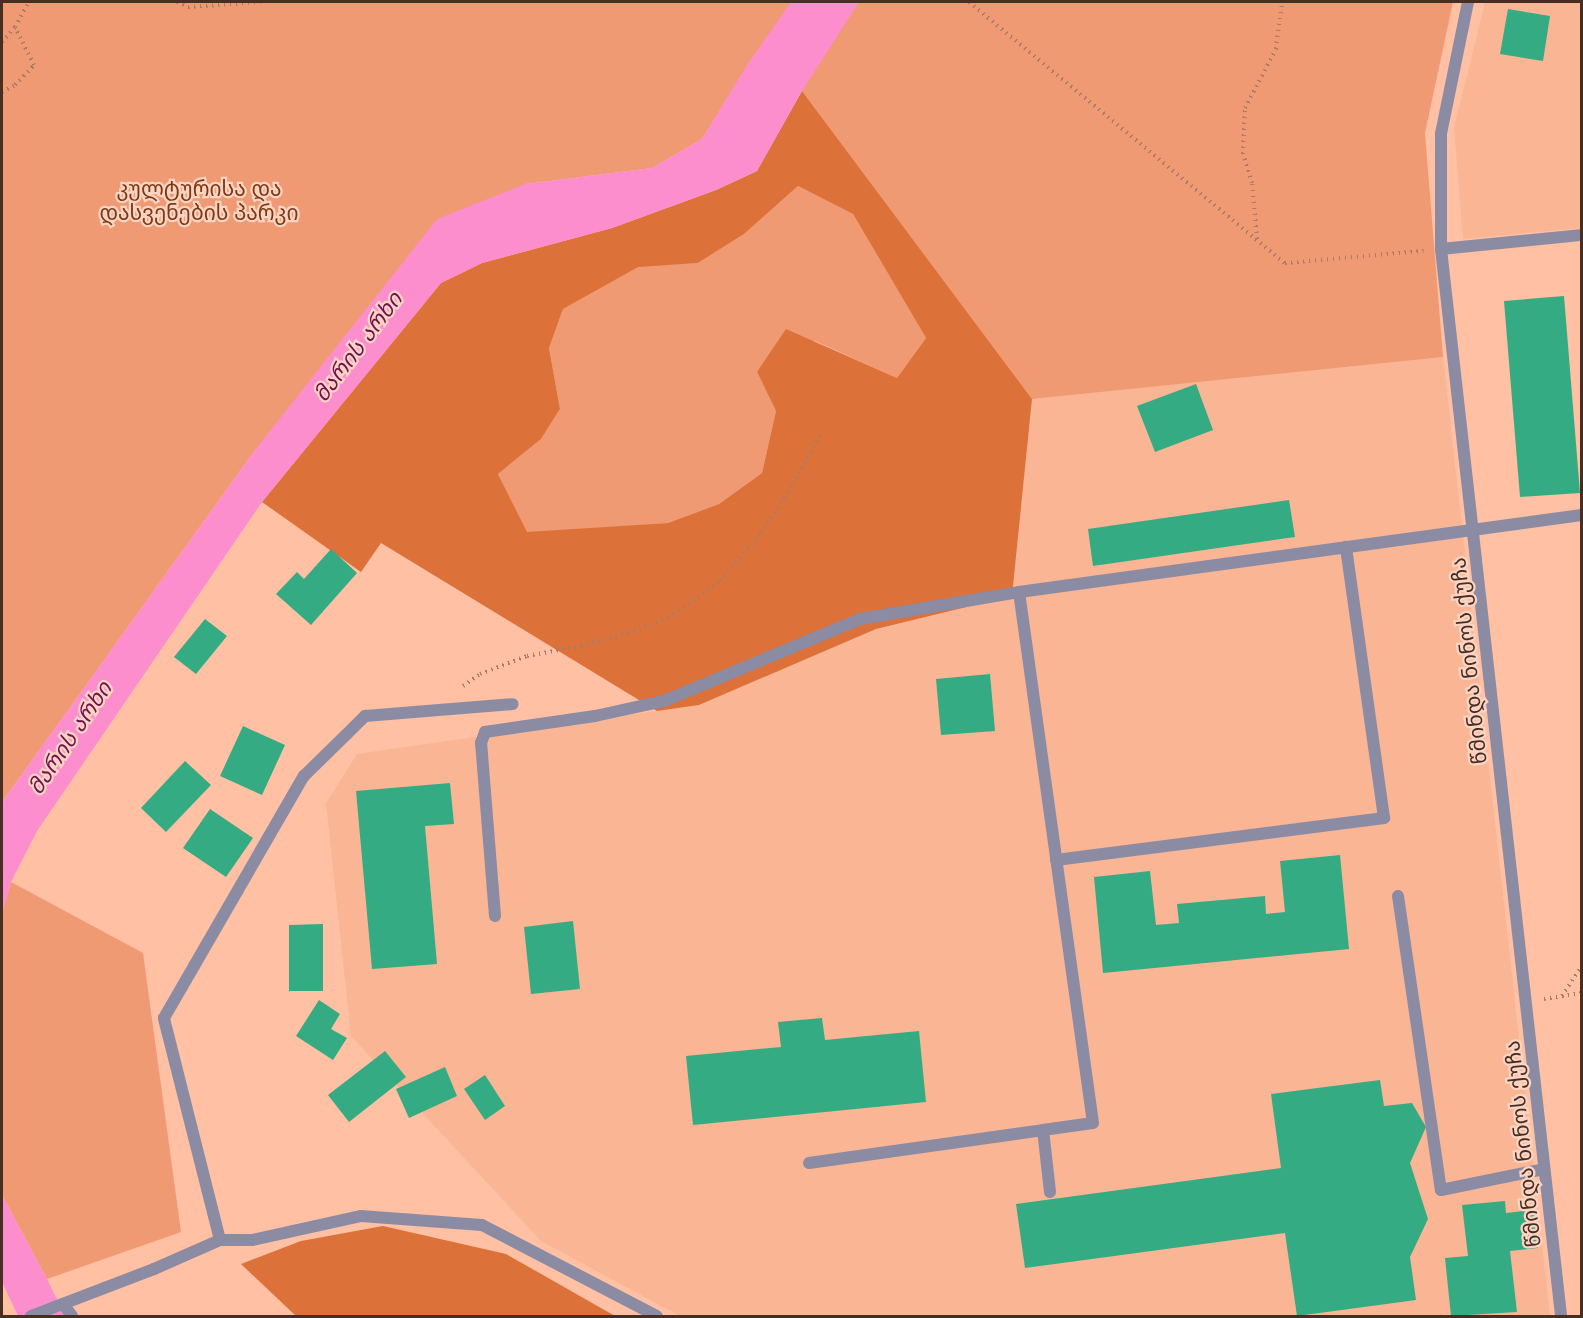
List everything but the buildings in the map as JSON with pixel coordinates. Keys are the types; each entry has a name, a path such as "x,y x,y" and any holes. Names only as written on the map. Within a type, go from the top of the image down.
{"street":[{"name":"წმინდა ნინოს ქუჩა","path":"1468,2 1441,134 1441,249 1561,1317"},
{"path":"1441,249 1581,235"},
{"path":"495,915 481,743 486,732 595,716 664,701 860,620 1018,592 1581,515"},
{"path":"1056,860 1384,818 1346,547"},
{"path":"809,1163 1093,1123 1018,592"},
{"path":"220,1240 165,1018 304,776 365,716 513,705"},
{"path":"1398,896 1441,1190 1544,1168"},
{"path":"1043,1130 1050,1192"},
{"path":"31,1317 220,1240 252,1240 361,1216 482,1225 657,1317"},
{"path":"63,1304 72,1317"}],"path":[{"path":"2,42 15,27 29,2"},
{"path":"177,2 189,7 261,2"},
{"path":"189,7 192,2"},
{"path":"969,2 1285,263 1441,249"},
{"path":"1257,239 1252,183 1244,154 1245,108 1276,49 1282,2"},
{"path":"2,92 15,85 34,65 15,27"},
{"path":"439,710 448,697 480,674 527,656 581,646 628,633 674,615 720,581 761,533 793,484 821,434"},
{"path":"1562,996 1581,965"},
{"path":"1526,1001 1581,993"}],"shaded area":[{"path":"1485,2 1581,2 1581,228 1463,239 1454,128"},
{"path":"802,91 1032,399 1012,596 876,629 699,705 657,711 381,543 361,572 262,502 441,283 482,263 612,228 716,190 757,171","holes":["798,186 853,214 926,338 897,378 786,329 757,372 776,411 762,473 719,504 668,523 527,532 498,474 541,439 560,409 549,348 563,309 638,267 698,263 744,234"]},
{"path":"1443,357 1550,1316 680,1316 541,1241 351,1036 326,803 357,754 699,705 876,629 1012,596 1032,399"},
{"path":"383,1226 506,1254 615,1316 296,1316 241,1264 301,1241"}],"green space":[{"name":"კულტურისა და დასვენების პარკი","path":"2,2 1453,2 1425,133 1443,357 1032,399 802,91 747,66 702,139 652,168 525,184 255,450 2,802"},
{"path":"798,186 853,214 926,338 897,378 815,341 757,372 776,411 762,473 719,504 668,523 527,533 498,474 541,439 560,409 549,348 563,309 638,266 698,263 744,234"},
{"path":"11,882 143,953 181,1232 47,1279 2,1195 2,913"}],"water":[{"name":"მარის არხი","path":"791,2 859,2 802,91 757,171 716,190 612,228 482,263 441,283 262,502 37,831 11,882 2,913 2,802 255,450 437,219 525,184 652,168 702,139 747,65"},
{"path":"2,1195 65,1316 18,1316 2,1282"}]}
